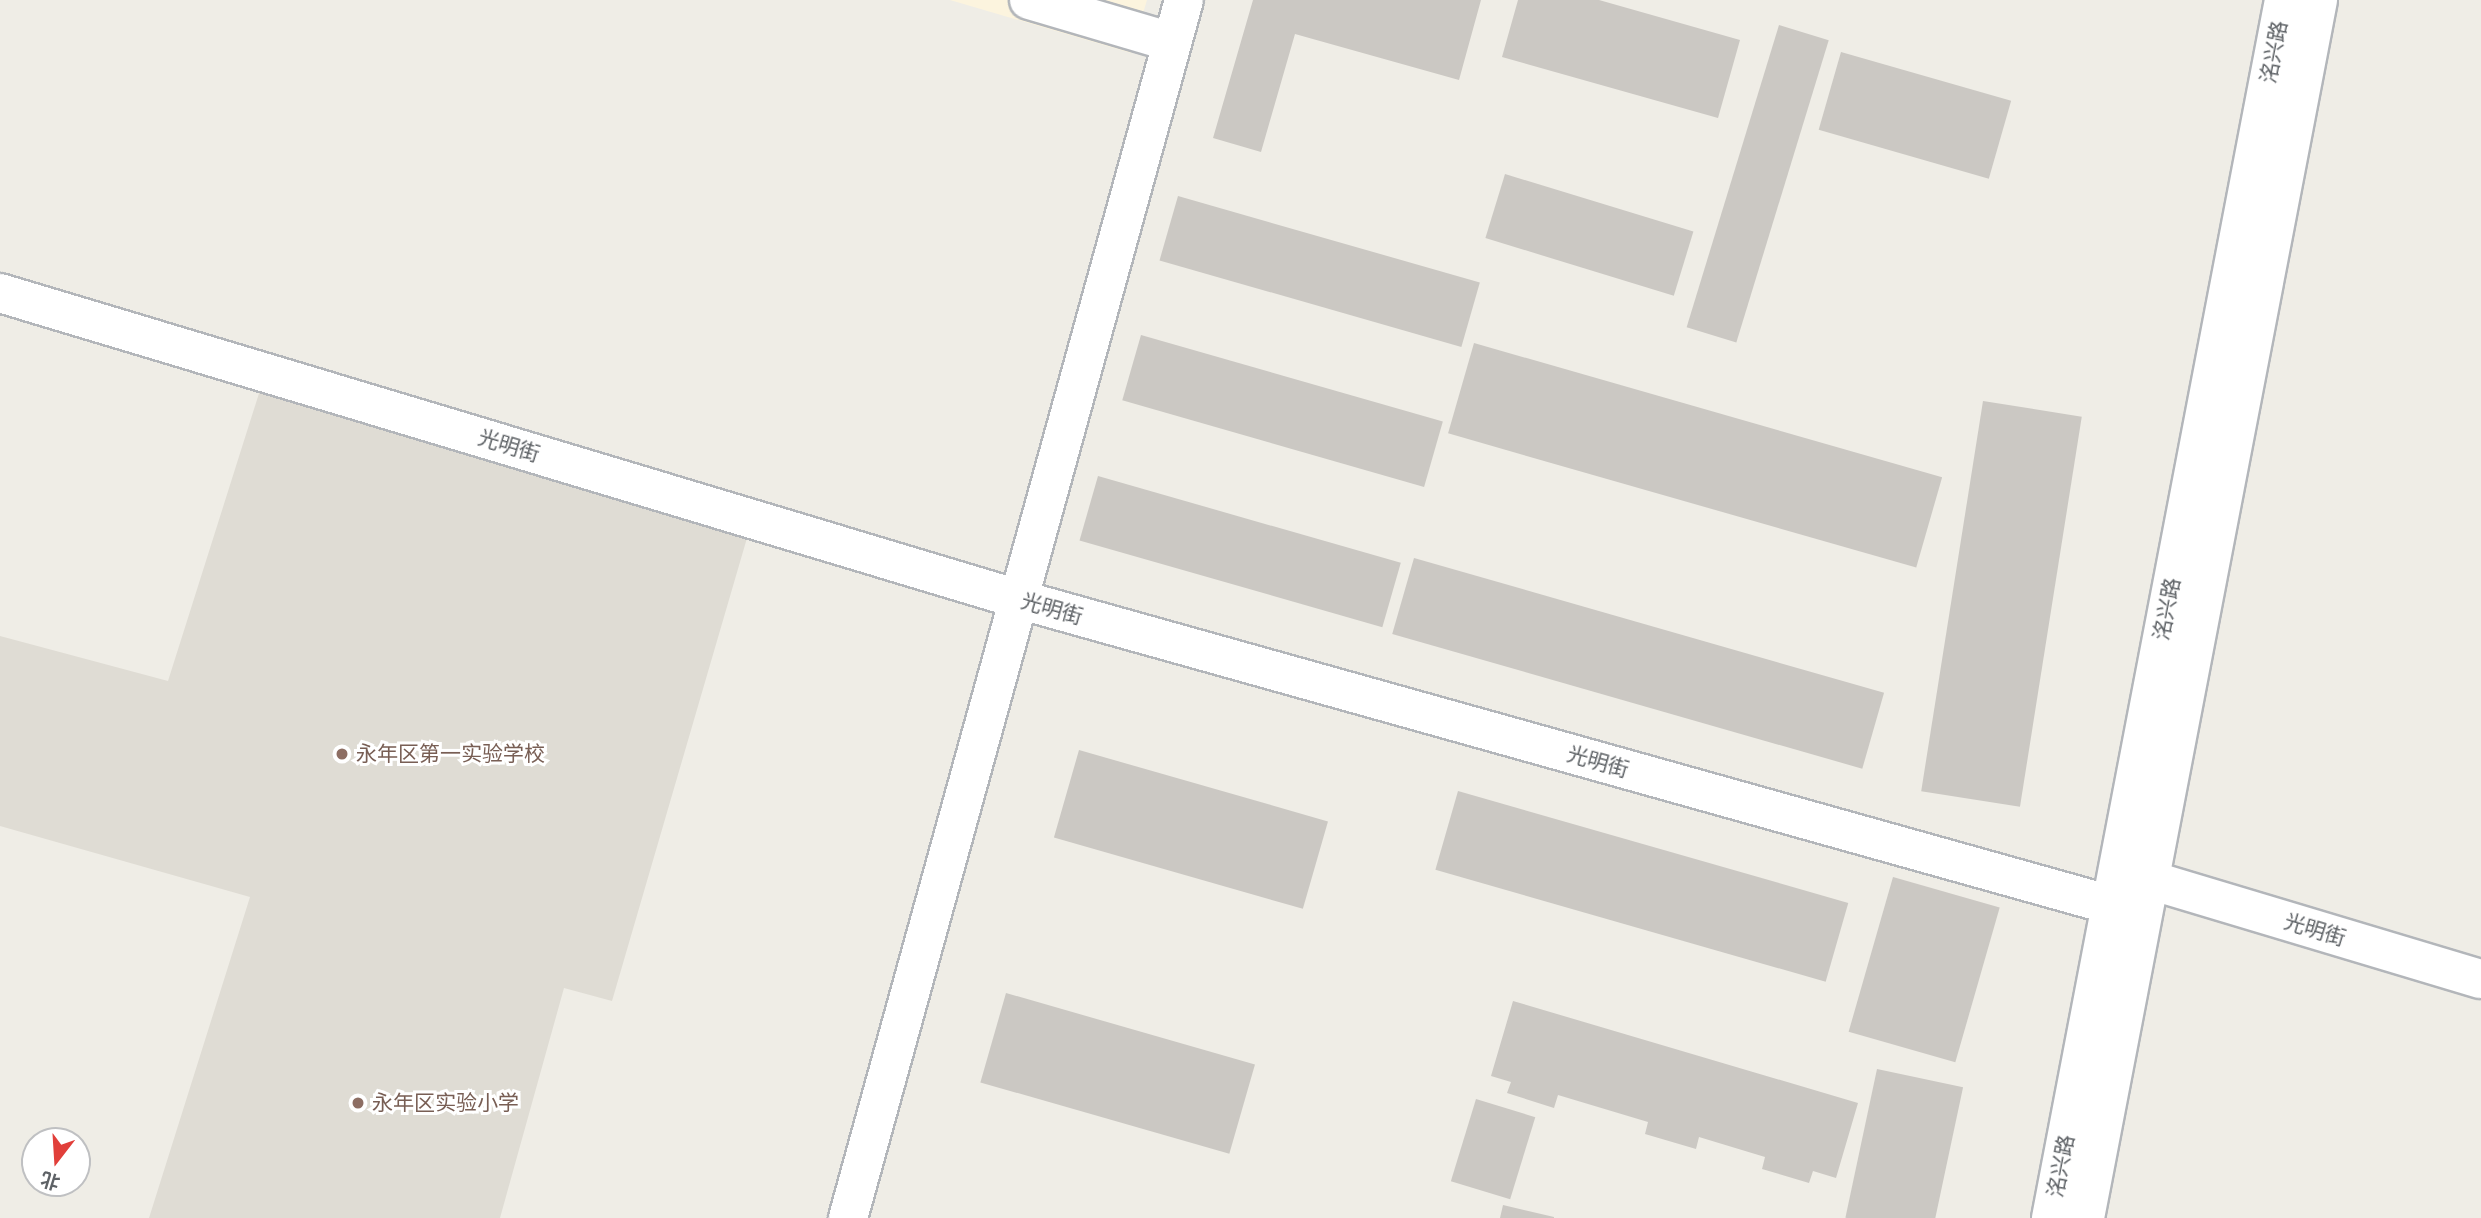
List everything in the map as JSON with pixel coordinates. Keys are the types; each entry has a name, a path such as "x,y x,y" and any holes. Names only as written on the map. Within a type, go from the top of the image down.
{"street":[{"path":"1029,0 1172,42"},
{"path":"848,1218 1184,0"},
{"name":"洺兴路","path":"2051,1218 2284,0"},
{"name":"洺兴路","path":"2085,1218 2318,0"},
{"name":"光明街","path":"0,293 1018,599 2110,905"},
{"name":"光明街","path":"2150,880 2481,979"}],"shaded area":[{"path":"950,0 1147,0 1131,53"},
{"name":"永年区第一实验学校","path":"261,387 747,538 612,1001 564,988 500,1218 149,1218 250,897 0,826 0,636 168,681"}],"building":[{"path":"1253,0 1481,0 1459,80 1295,34 1261,152 1213,138"},
{"path":"1518,0 1599,0 1740,40 1718,118 1502,57"},
{"path":"1779,25 1829,40 1736,342 1687,327"},
{"path":"1841,52 2011,101 1989,179 1819,130"},
{"path":"1505,174 1693,232 1674,296 1485,238"},
{"path":"1178,196 1480,283 1461,347 1160,260"},
{"path":"1141,335 1443,422 1424,487 1122,400"},
{"path":"1474,343 1942,477 1916,568 1448,433"},
{"path":"1983,401 2082,417 2020,807 1921,791"},
{"path":"1098,476 1401,563 1382,627 1080,540"},
{"path":"1414,558 1884,693 1862,769 1392,634"},
{"path":"1079,750 1328,821 1303,909 1054,837"},
{"path":"1458,791 1848,903 1826,982 1435,870"},
{"path":"1893,877 2000,908 1955,1062 1849,1032"},
{"path":"1006,993 1255,1064 1229,1154 980,1082"},
{"path":"1513,1001 1858,1103 1836,1178 1813,1171 1809,1183 1762,1169 1765,1157 1699,1137 1696,1149 1645,1134 1648,1122 1558,1095 1554,1108 1507,1093 1511,1082 1491,1076"},
{"path":"1877,1069 1963,1087 1935,1218 1845,1218"},
{"path":"1476,1099 1535,1117 1510,1199 1451,1181"},
{"path":"1503,1205 1554,1217 1554,1218 1500,1218"}],"place":[{"name":"永年区第一实验学校","path":"342,754"},
{"name":"永年区实验小学","path":"358,1103"}]}
